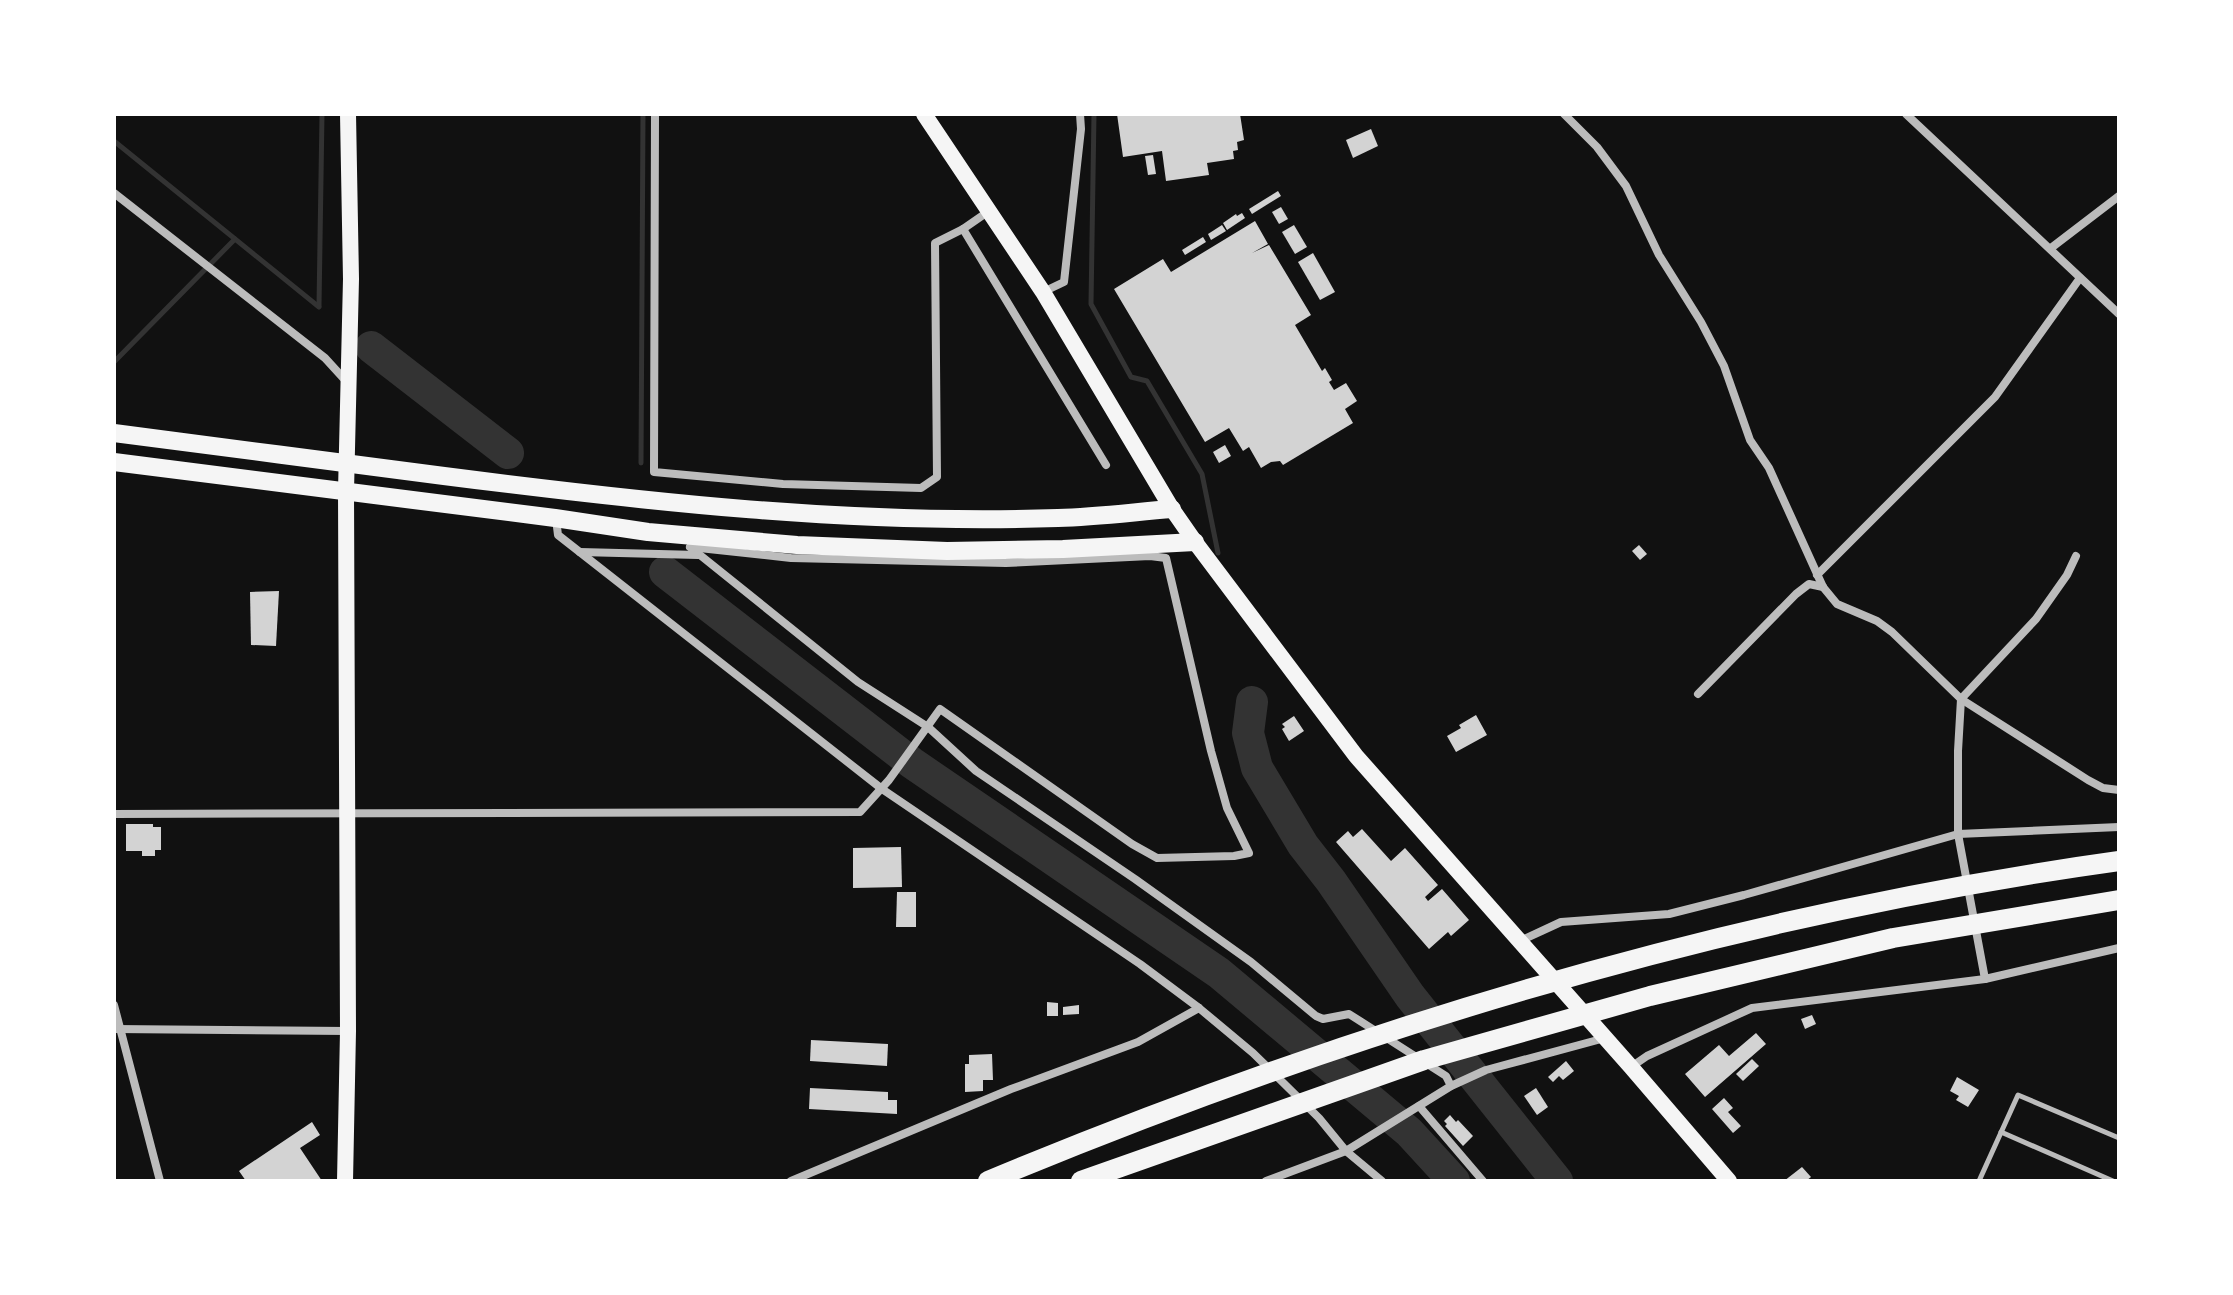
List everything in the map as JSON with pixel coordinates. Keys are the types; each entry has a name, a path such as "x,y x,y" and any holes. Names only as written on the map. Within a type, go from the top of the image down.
{"highway":[{"path":"114,433 651,502 801,514 951,519 1044,518 1172,509"},
{"path":"114,462 555,518 648,532 685,541 947,551 1195,542"},
{"path":"988,1181 1068,1147 1263,1074 1410,1024 1620,962 1884,901 2119,861"},
{"path":"1081,1181 1424,1060 1650,996 1893,938 2119,900"}],"main road":[{"path":"345,1181 348,1031 346,491 351,279 348,114"},
{"path":"924,114 1043,292 1172,509 1356,756 1729,1181"}],"street":[{"path":"655,114 654,472 783,484 921,488 937,477 935,243 989,211"},
{"path":"1043,292 1064,282 1080,114"},
{"path":"1564,114 1597,147 1626,186 1659,255 1701,322 1724,366 1750,440 1769,468 1823,587 1837,604 1877,621 1892,632 1961,699 2088,780 2103,788 2119,790"},
{"path":"1906,114 2119,314"},
{"path":"114,193 325,358 348,384"},
{"path":"2051,248 2119,196"},
{"path":"963,229 1106,465"},
{"path":"1817,575 1995,397 2080,278"},
{"path":"555,518 558,535 882,789 1140,964 1199,1008 1253,1053 1319,1118 1346,1151 1382,1181"},
{"path":"114,814 860,812 889,780 940,709 1132,844 1157,858 1249,853 1227,808 1215,766 1166,558 1150,556 1006,563 791,558 685,541"},
{"path":"685,541 858,682 926,730 976,771 1251,962 1316,1016 1323,1019 1349,1014 1446,1076 1451,1086"},
{"path":"579,552 699,555"},
{"path":"1985,979 1958,834 1961,699 2036,619 2067,575 2076,556"},
{"path":"1698,694 1796,594 1809,584 1823,587"},
{"path":"1520,941 1561,922 1669,914 1958,834 2119,827"},
{"path":"1631,1067 1647,1056 1752,1008 1985,979 2119,948"},
{"path":"114,1005 117,1030 160,1181"},
{"path":"791,1181 1011,1089 1138,1042 1199,1008"},
{"path":"117,1030 348,1031"},
{"path":"1266,1181 1346,1151 1451,1086 1486,1070 1606,1038"},
{"path":"1419,1106 1483,1181"}],"lane":[{"path":"1979,1181 2018,1095 2119,1138"},
{"path":"2001,1132 2113,1181"}],"building":[{"path":"1117,114 1240,114 1244,140 1237,142 1234,159 1207,163 1209,175 1166,181 1162,151 1123,157"},
{"path":"1371,129 1378,146 1353,158 1346,140"},
{"path":"1153,155 1156,174 1148,175 1145,156"},
{"path":"1278,191 1281,196 1252,214 1249,209"},
{"path":"1281,207 1288,219 1279,224 1272,212"},
{"path":"1242,213 1245,218 1227,230 1223,223"},
{"path":"1255,221 1268,244 1252,253 1269,245 1311,315 1295,325 1322,371 1325,368 1334,390 1346,383 1357,401 1345,409 1353,423 1283,465 1280,461 1271,462 1261,468 1249,447 1243,451 1229,428 1205,442 1114,289 1163,259 1171,272"},
{"path":"1222,225 1226,231 1211,240 1208,234"},
{"path":"1294,225 1307,247 1295,254 1282,232"},
{"path":"1203,237 1206,242 1185,255 1182,250"},
{"path":"1313,253 1335,292 1320,300 1298,262"},
{"path":"1225,445 1231,456 1219,463 1213,452"},
{"path":"1639,545 1647,554 1640,560 1632,551"},
{"path":"279,591 276,646 251,645 250,592"},
{"path":"1476,715 1487,735 1456,752 1447,736"},
{"path":"1294,716 1304,731 1289,741 1282,724"},
{"path":"126,824 161,827 161,850 155,850 155,856 142,856 142,851 126,851"},
{"path":"1362,829 1391,861 1405,848 1438,885 1425,897 1428,901 1442,889 1469,920 1451,936 1448,932 1429,949 1336,842 1348,831 1353,837"},
{"path":"901,847 902,887 853,888 853,848"},
{"path":"897,892 916,892 916,927 896,927"},
{"path":"1047,1002 1058,1003 1058,1016 1047,1016"},
{"path":"1079,1005 1079,1014 1063,1015 1063,1007"},
{"path":"1812,1015 1816,1024 1805,1029 1801,1019"},
{"path":"1756,1033 1766,1044 1705,1097 1685,1074 1719,1045 1729,1056"},
{"path":"811,1040 888,1044 887,1066 810,1061"},
{"path":"992,1054 993,1080 983,1080 983,1091 965,1092 965,1064 969,1064 969,1055"},
{"path":"1752,1059 1759,1066 1743,1081 1736,1074"},
{"path":"1566,1061 1574,1071 1563,1080 1559,1076 1553,1082 1548,1077"},
{"path":"1957,1077 1979,1090 1968,1107 1956,1100 1959,1096 1950,1091"},
{"path":"810,1088 888,1092 888,1100 897,1100 897,1114 809,1109"},
{"path":"1536,1088 1548,1107 1537,1115 1524,1096"},
{"path":"1724,1098 1733,1108 1728,1112 1741,1126 1733,1133 1712,1109"},
{"path":"1450,1115 1473,1136 1463,1146 1445,1126 1444,1121"},
{"path":"312,1122 320,1135 300,1148 322,1181 246,1181 239,1171"},
{"path":"1802,1167 1811,1177 1806,1181 1784,1181"}],"waterway":[{"path":"319,306 322,114"},
{"path":"641,463 643,114"},
{"path":"1094,114 1091,304 1131,377 1147,381 1202,474 1218,553"},
{"path":"114,141 319,307"},
{"path":"114,362 235,239"},
{"path":"371,347 508,453"},
{"path":"665,572 912,763 1219,973 1409,1132 1454,1181"},
{"path":"1252,702 1248,733 1257,768 1303,845 1410,996 1557,1181"}]}
